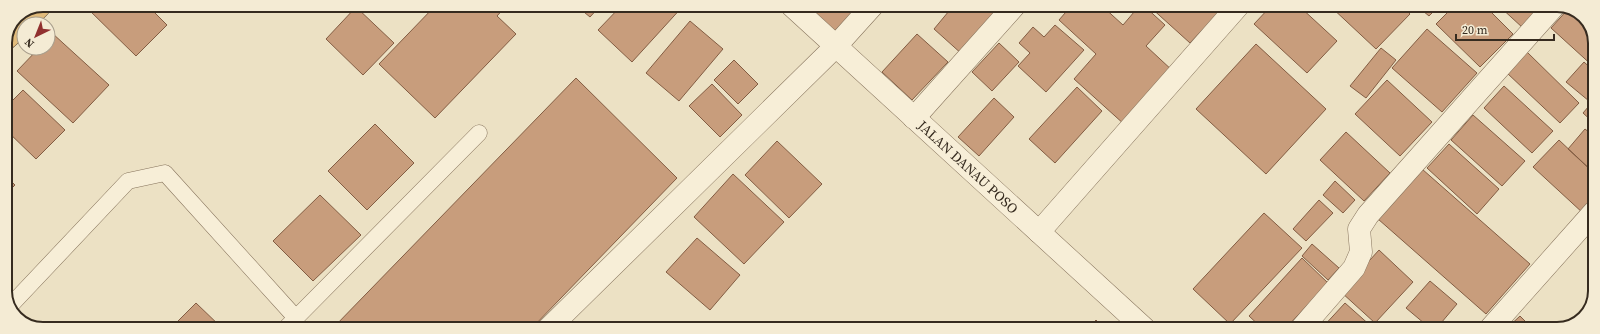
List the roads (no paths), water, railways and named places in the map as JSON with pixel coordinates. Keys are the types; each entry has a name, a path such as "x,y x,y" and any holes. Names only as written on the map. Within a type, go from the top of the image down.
{"highway":[{"path":"14,31 32,14"}],"street":[{"name":"JALAN DANAU POSO","path":"799,12 1137,322"},
{"path":"554,322 836,46 867,12"},
{"path":"914,118 1009,12"},
{"path":"1039,232 1233,12"},
{"path":"1307,322 1354,268 1361,252 1359,229 1368,215 1549,12"},
{"path":"1496,322 1588,219"}],"lane":[{"path":"292,322 479,133"},
{"path":"14,302 128,181 165,174 290,322"}]}
